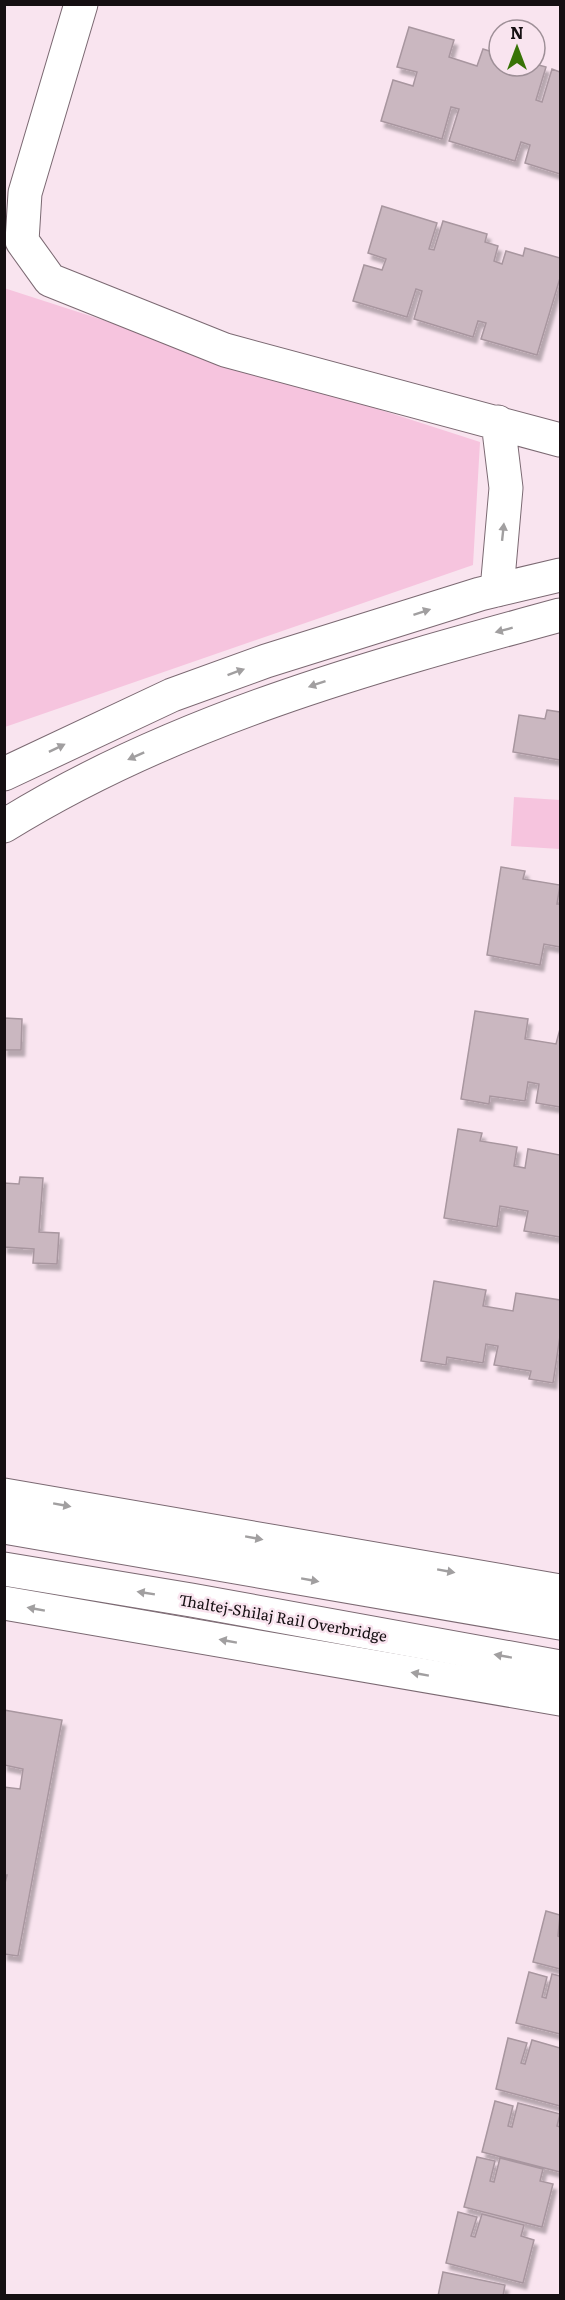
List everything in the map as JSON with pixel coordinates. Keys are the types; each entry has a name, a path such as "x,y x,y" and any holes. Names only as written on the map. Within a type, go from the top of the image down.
{"street":[{"path":"81,4 13,240 50,280 225,350 561,440"},
{"path":"496,590 506,488 498,422"},
{"path":"4,774 172,695 266,660 480,594 561,575"},
{"path":"4,826 53,796 134,757 243,711 317,684 396,660 561,615"},
{"path":"4,1494 561,1591"},
{"path":"4,1527 561,1623"},
{"name":"Thaltej-Shilaj Rail Overbridge","path":"4,1569 191,1600 561,1667"},
{"path":"4,1603 561,1699"}],"shaded area":[{"path":"4,288 480,442 473,565 5,727"},
{"path":"514,797 560,800 560,849 511,846"}],"building":[{"path":"409,27 454,40 449,57 477,66 483,49 487,50 487,78 543,78 536,100 542,102 552,69 560,72 560,174 525,163 530,145 521,142 515,161 449,141 459,109 451,107 442,139 381,121 393,80 413,86 417,72 397,67"},
{"path":"382,206 437,223 429,249 434,250 443,221 487,234 485,242 498,246 494,261 502,264 506,251 523,256 525,248 560,258 560,278 537,355 481,339 486,323 478,321 473,337 414,319 422,291 416,289 407,317 353,301 364,265 382,270 386,259 368,253"},
{"path":"547,710 560,712 560,760 513,752 519,715 545,719"},
{"path":"501,867 525,871 523,879 560,885 557,904 560,904 560,947 544,944 540,965 487,955"},
{"path":"475,1011 528,1019 525,1039 556,1044 560,1029 560,1107 536,1103 539,1084 528,1082 525,1101 490,1096 489,1104 461,1099"},
{"path":"4,1018 22,1019 21,1050 4,1050"},
{"path":"458,1129 482,1133 480,1141 517,1147 514,1166 525,1168 528,1149 560,1155 560,1237 524,1231 528,1211 500,1206 497,1227 444,1218"},
{"path":"20,1177 43,1178 39,1232 59,1233 57,1264 33,1263 34,1249 4,1247 4,1183 19,1184"},
{"path":"434,1281 486,1290 483,1306 513,1311 516,1293 560,1300 560,1336 553,1383 529,1379 531,1371 494,1365 498,1346 486,1344 483,1363 447,1357 446,1365 421,1361"},
{"path":"4,1710 62,1720 18,1956 4,1954 4,1887 7,1875 4,1875 4,1787 20,1789 23,1769 4,1765"},
{"path":"546,1911 560,1915 558,1936 560,1937 560,1969 533,1962"},
{"path":"529,1972 547,1977 542,1997 546,1998 552,1974 560,1976 560,2034 516,2023"},
{"path":"508,2038 527,2043 521,2063 525,2064 532,2040 560,2048 560,2106 496,2089"},
{"path":"495,2101 513,2106 508,2126 512,2127 518,2103 560,2114 557,2126 560,2127 560,2172 482,2152"},
{"path":"477,2157 495,2161 490,2181 494,2182 500,2158 543,2169 540,2181 553,2184 542,2227 464,2207"},
{"path":"458,2212 477,2217 471,2236 475,2237 482,2214 524,2225 521,2236 534,2240 523,2283 446,2263"},
{"path":"443,2272 505,2285 503,2296 438,2296"}]}
